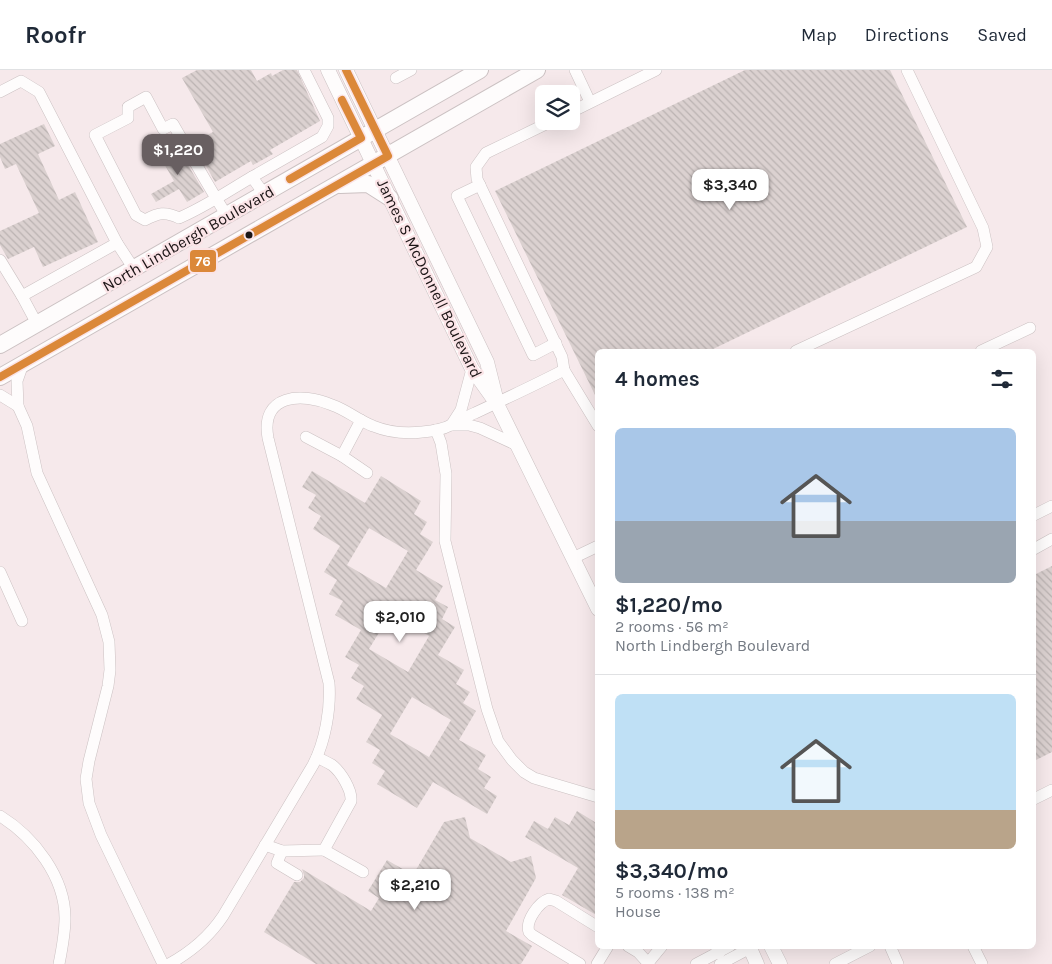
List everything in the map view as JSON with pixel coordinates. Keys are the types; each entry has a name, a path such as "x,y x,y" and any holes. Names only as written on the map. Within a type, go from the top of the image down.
{"highway":[{"name":"North Lindbergh Boulevard","path":"0,345 480,70"},
{"name":"North Lindbergh Boulevard","path":"0,377 538,70"},
{"path":"335,186 368,184 390,198"}],"main road":[{"name":"James S McDonnell Boulevard","path":"328,70 368,134 488,362 497,404"},
{"name":"James S McDonnell Boulevard","path":"346,70 368,134"},
{"name":"James S McDonnell Boulevard","path":"381,160 390,198 472,369 497,404 595,603"},
{"path":"752,949 757,964"},
{"path":"772,949 780,964"}],"street":[{"path":"179,218 192,213 322,137 328,126 328,118 304,70"},
{"path":"396,78 411,70"},
{"path":"575,70 590,102"},
{"path":"580,107 656,70"},
{"path":"800,349 976,267 987,247 984,228 907,70"},
{"path":"0,92 20,81 39,92 117,243 134,269"},
{"path":"190,237 179,218 168,213 158,213 145,220 136,215 95,135 128,118 128,107 146,97 163,129 173,124 227,216"},
{"path":"535,129 486,153 476,167 480,185 556,343 562,357 564,370 595,421"},
{"path":"252,177 264,194"},
{"path":"480,185 457,196 533,354 556,343"},
{"path":"22,296 117,243"},
{"path":"0,260 38,324"},
{"path":"985,349 1030,328"},
{"path":"23,364 17,381 18,406 27,426 37,473 102,615 108,635 110,670 86,779 89,803 101,835 163,964"},
{"path":"451,425 461,410 472,369"},
{"path":"169,964 192,950 216,927 317,757 329,709 329,683 267,433 267,421 271,411 279,401 297,398 316,399 334,405 384,430 419,432 436,430 497,404 564,370"},
{"path":"0,395 18,406"},
{"path":"342,456 361,420"},
{"path":"451,425 474,426 517,445"},
{"path":"436,430 442,443 446,474 445,541 487,709 498,741 512,760 524,772 534,778 595,795"},
{"path":"306,437 342,456 367,473"},
{"path":"1036,514 1052,506"},
{"path":"1036,548 1052,540"},
{"path":"573,558 595,547"},
{"path":"0,572 22,621"},
{"path":"317,757 338,772 351,796 351,801 324,850"},
{"path":"1036,799 1052,790"},
{"path":"0,816 24,835 38,850 52,871 63,898 65,917 59,964"},
{"path":"265,845 282,851 324,850 363,872"},
{"path":"282,851 277,863 297,875"},
{"path":"580,964 532,935 529,932 528,924 540,904 548,899 556,901 595,925"},
{"path":"597,964 606,949"},
{"path":"633,949 649,963 660,949"},
{"path":"696,964 722,952 739,949"},
{"path":"835,964 864,949"},
{"path":"891,949 897,964"},
{"path":"974,949 982,964"}],"building":[{"path":"197,70 251,70 257,81 271,73 272,76 283,70 297,70 320,121 270,150 273,154 253,165 251,161 215,182 200,155 205,152 198,140 213,132 182,78"},
{"path":"745,70 890,70 967,227 713,349 595,349 595,395 495,191"},
{"path":"44,124 55,146 38,154 59,200 75,192 98,242 43,267 34,247 8,259 0,245 0,231 39,213 16,164 5,169 0,157 0,144"},
{"path":"175,143 204,192 187,202 179,189 156,202 151,194 174,181 158,153"},
{"path":"312,471 365,503 381,476 421,501 414,514 427,522 420,534 433,542 416,570 443,586 435,600 448,607 442,619 455,627 438,655 464,670 456,684 470,692 463,703 476,711 459,740 486,755 478,769 491,777 484,788 497,796 487,814 433,782 417,808 377,784 385,771 372,763 380,750 366,742 382,715 356,699 364,686 351,678 359,665 345,657 361,630 335,615 343,601 329,594 337,580 324,572 340,546 313,529 321,516 308,508 316,495 302,487","holes":["369,528 408,551 386,588 347,565","391,613 429,636 408,672 369,649","412,697 451,720 429,757 390,734"]},
{"path":"1052,566 1052,752 1036,760 1036,574"},
{"path":"577,811 595,822 595,914 562,895 578,868 525,837 534,821 548,829 555,817 569,825"},
{"path":"465,817 470,838 511,862 531,856 536,878 506,931 532,946 521,964 316,964 264,932 294,882 300,882 304,878 302,869 371,911 379,898 368,891 387,860 413,875 444,822"}],"transit line":[{"name":"76","path":"0,377 388,156 346,70"},
{"name":"76","path":"290,179 361,138 342,100"}]}
